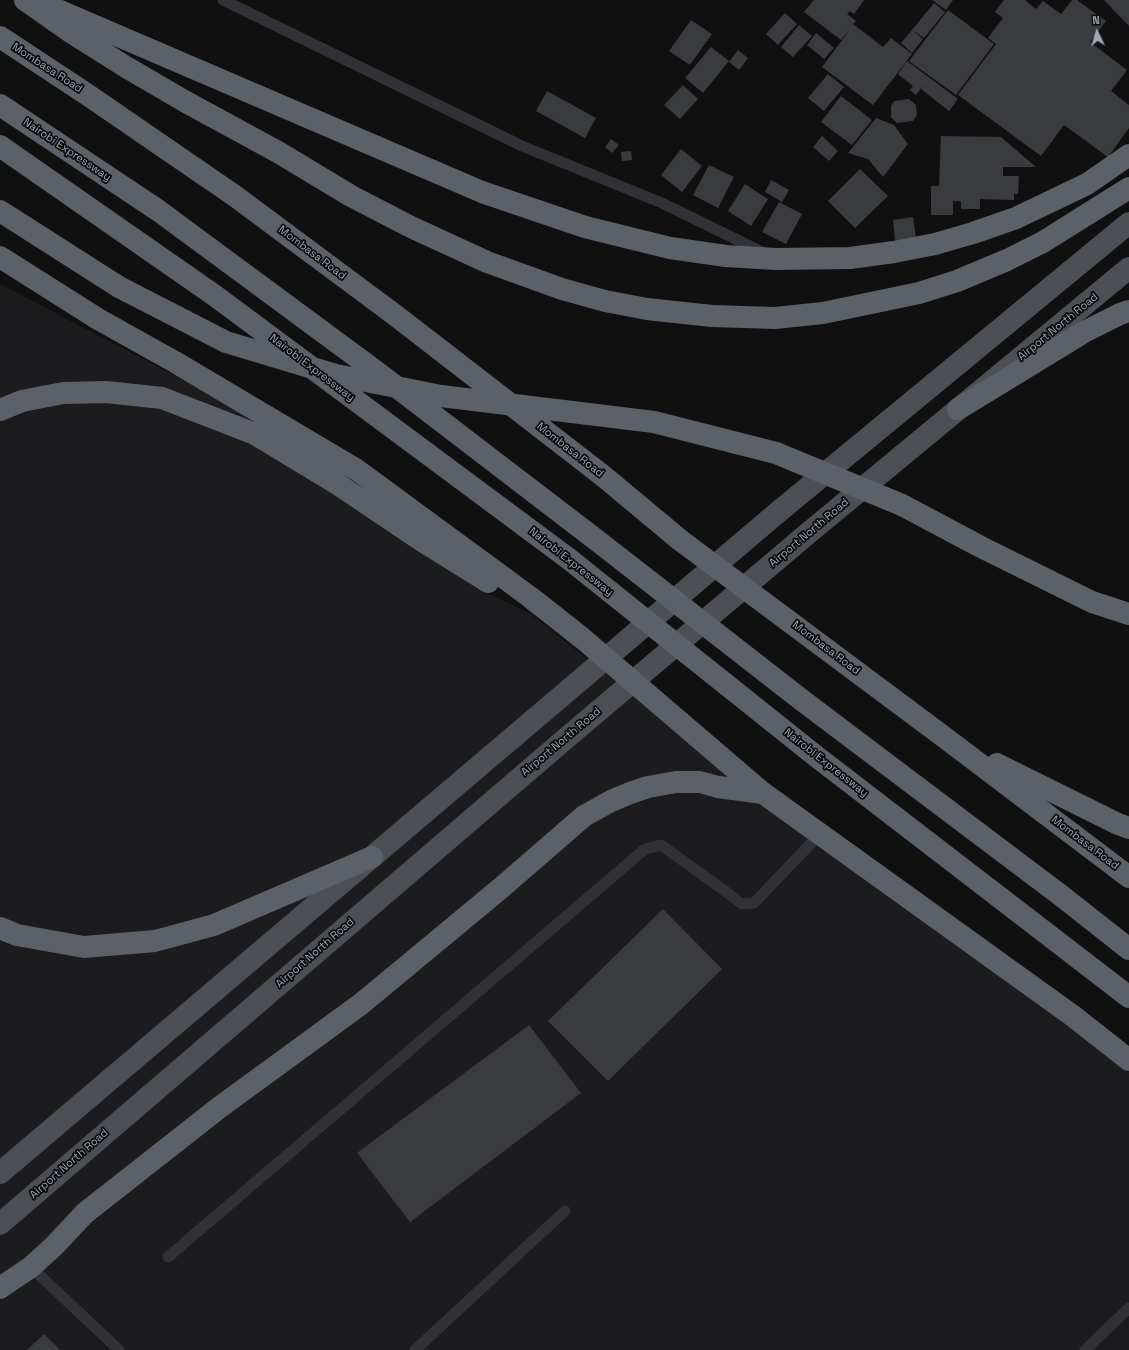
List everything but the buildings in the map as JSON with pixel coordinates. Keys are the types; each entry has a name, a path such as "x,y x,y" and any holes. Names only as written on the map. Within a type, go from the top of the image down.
{"highway":[{"path":"25,0 72,33 126,67 272,149 351,196 411,227 487,262 562,289 605,301 647,309 712,316 775,318 823,313 919,293 957,281 1007,260 1043,242 1129,188"},
{"path":"35,0 482,192 585,228 670,248 726,256 776,259 850,258 894,252 935,244 1016,218 1087,184 1129,155"},
{"name":"Mombasa Road","path":"0,37 85,93 235,196 395,315 602,475 680,540 1129,877"},
{"name":"Nairobi Expressway","path":"0,104 159,211 377,372 803,701 1059,894 1129,949"},
{"name":"Nairobi Expressway","path":"0,146 214,295 569,559 817,757 1129,997"},
{"path":"0,211 119,286 226,342 336,375 441,396 654,422 776,453 902,505 981,547 1092,602 1129,614"},
{"path":"0,258 98,319 175,362 357,470 544,608 582,638 763,793 1073,1016 1129,1060"},
{"path":"958,410 1084,332 1129,311"},
{"path":"0,410 22,401 63,393 106,392 162,398 255,434 336,483 419,539 484,580 544,608"},
{"path":"944,737 1018,775 1129,828"},
{"path":"0,1288 31,1267 54,1246 85,1213 220,1107 361,1004 507,884 584,816 611,801 630,793 648,787 676,782 700,782 718,787 763,793"},
{"path":"0,928 17,936 84,947 155,941 214,926 372,857"}],"main road":[{"path":"0,1173 777,513 1129,223"},
{"name":"Airport North Road","path":"0,1224 564,740 806,536 1129,268"}],"lane":[{"path":"223,0 522,146 662,204 776,259"},
{"path":"168,1257 645,849 661,845 742,904 754,903 820,834"},
{"path":"415,1350 565,1211"},
{"path":"31,1267 119,1350"},
{"path":"1085,1350 1129,1308"}],"shaded area":[{"path":"0,284 229,404 474,587 531,614 763,799 1072,1026 1129,1072 1129,1350 0,1350"}]}
